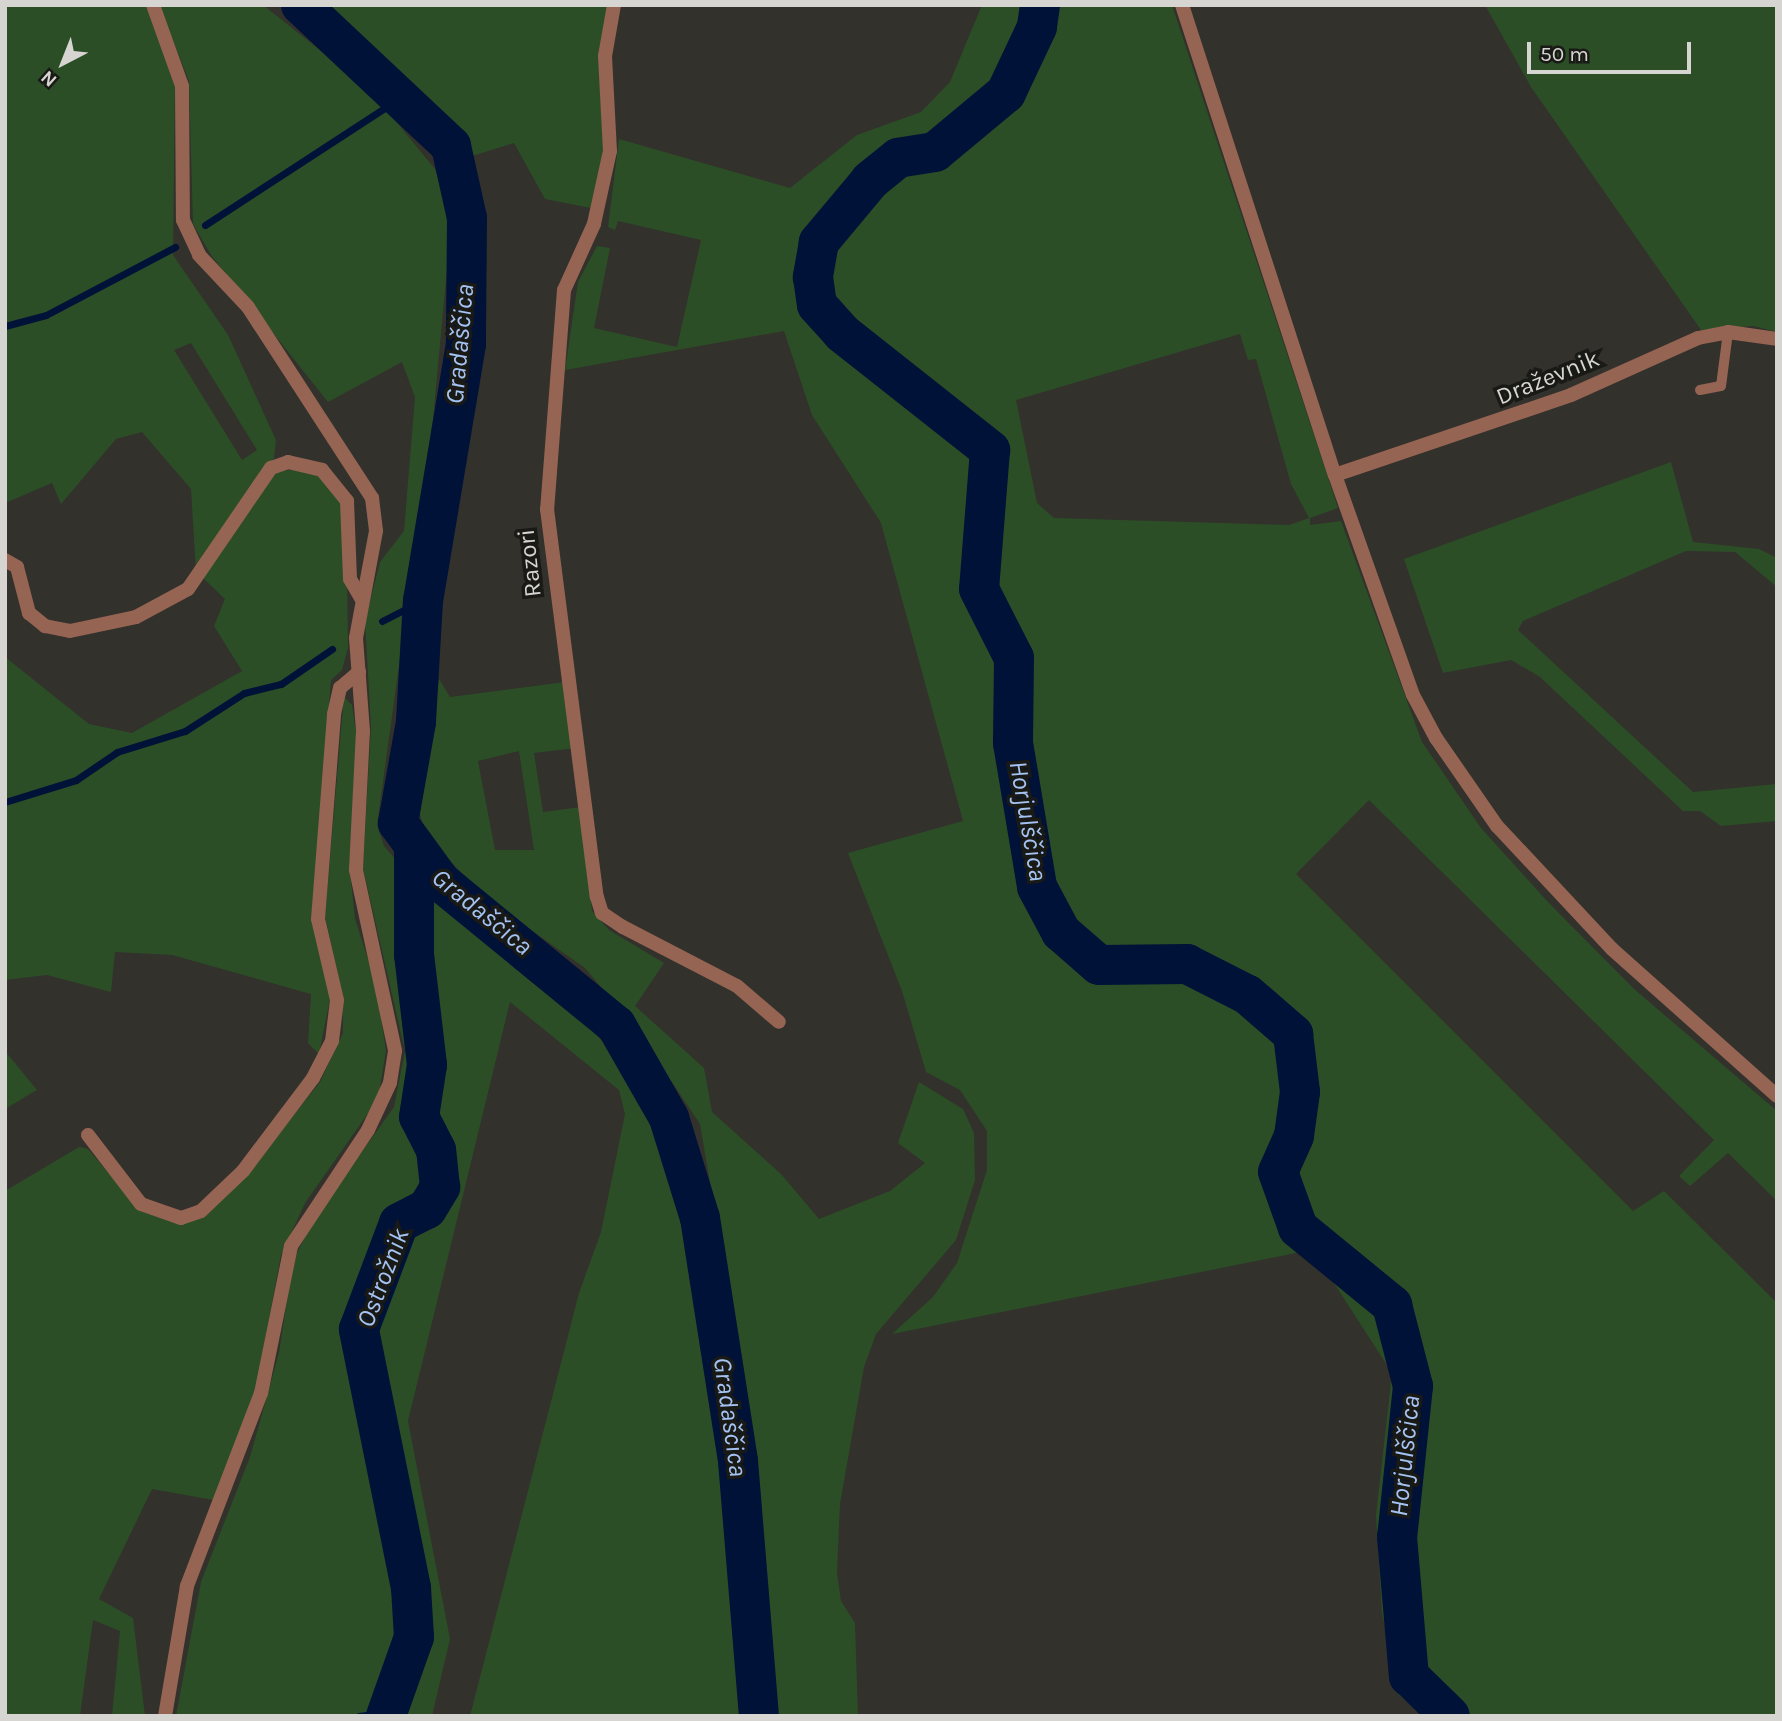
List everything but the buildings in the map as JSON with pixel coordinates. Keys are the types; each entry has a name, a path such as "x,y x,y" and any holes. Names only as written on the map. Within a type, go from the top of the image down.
{"street":[{"path":"153,5 182,86 183,220 200,255 248,307 372,498 376,531 361,598 359,671 363,731 356,870 395,1051 390,1083 368,1130 291,1246 254,1417 187,1586 165,1716"},
{"name":"Razori","path":"614,5 605,56 610,152 594,224 564,290 547,509 597,897 602,912 623,928 737,986 779,1022"},
{"path":"1182,5 1335,475 1413,695 1462,777 1497,826 1612,949 1777,1096"},
{"path":"1728,332 1777,340"},
{"name":"Draževnik","path":"1335,475 1494,424 1728,332"},
{"path":"5,560 17,567 29,613 45,626 70,631 136,617 188,589 271,468 288,462 322,470 347,501 351,579 361,598"},
{"path":"88,1135 141,1203 181,1218 201,1211 243,1171 313,1078 332,1041 337,1000 318,919 334,714 340,688 359,671"}],"lane":[{"path":"1700,390 1721,386 1728,332"}],"green space":[{"path":"5,5 146,5 175,87 173,255 228,335 276,440 274,458 196,571 191,489 142,432 116,439 61,504 52,483 5,503","holes":["191,343 257,450 242,460 174,350"]},
{"path":"159,5 263,5 370,90 435,169 452,216 433,419 377,825 384,846 409,875 533,971 617,1057 655,1121 689,1245 705,1359 730,1466 742,1716 470,1716 579,1293 601,1232 625,1114 619,1090 510,1002 408,1421 450,1639 432,1716 176,1716 201,1582 250,1457 279,1353 293,1261 315,1217 394,1107 405,1051 363,868 371,727 365,621 380,562 404,531 415,397 402,362 328,402 211,255 193,224 189,81"},
{"path":"322,5 609,5 603,167 591,208 545,199 514,143 472,156 466,137"},
{"path":"982,5 1172,5 1338,508 1310,518 1310,525 1341,521 1422,742 1481,828 1547,901 1634,989 1777,1111 1777,1201 1728,1153 1690,1186 1679,1176 1714,1140 1369,800 1296,874 1633,1211 1664,1191 1777,1303 1777,1716 1424,1716 1399,1695 1382,1613 1376,1515 1392,1373 1332,1280 1301,1252 892,1334 933,1297 957,1263 987,1170 987,1131 960,1090 926,1072 902,991 848,853 963,821 881,523 812,415 784,331 565,370 578,282 597,246 610,248 594,328 677,347 701,240 618,221 615,230 608,227 619,139 790,188 857,135 921,112 950,82","holes":["1240,334 1248,360 1256,359 1291,484 1309,518 1289,525 1054,518 1037,503 1016,400"]},
{"path":"1485,5 1777,5 1777,332 1753,326 1701,330 1531,87"},
{"path":"1671,462 1693,542 1759,549 1777,558 1777,587 1735,552 1686,551 1523,621 1518,630 1693,792 1777,784 1777,821 1721,826 1700,811 1683,811 1540,677 1511,660 1443,673 1404,559"},
{"path":"295,469 323,477 342,505 347,576 348,648 342,670 331,680 312,914 331,994 319,1054 308,1043 311,994 172,955 115,952 111,992 47,975 5,980 5,657 89,724 132,733 242,671 214,626 225,599 203,578 263,488 277,472"},
{"path":"439,679 450,697 565,682 576,748 534,753 543,812 581,807 592,911 609,930 664,963 635,1006 704,1068 712,1112 781,1174 819,1219 890,1191 925,1163 898,1143 919,1082 963,1109 974,1133 975,1180 956,1240 876,1334 864,1367 840,1504 837,1573 841,1601 855,1623 858,1716 775,1716 721,1246 700,1124 637,1030 585,968 490,901 427,838 419,811","holes":["519,751 534,850 495,850 478,761"]},
{"path":"344,697 352,705 357,739 350,872 355,919 376,984 386,1051 378,1099 305,1203 281,1255 257,1383 219,1501 152,1489 99,1599 133,1618 145,1716 112,1716 120,1631 93,1620 80,1716 5,1716 5,1191 79,1147 88,1149 139,1209 181,1224 246,1175 320,1082 343,1033 343,997 325,916"},
{"path":"5,1051 37,1090 5,1109"}],"waterway":[{"name":"Gradaščica","path":"301,5 451,146 467,218 466,344 423,600 416,722 398,823 441,882 616,1025 669,1118 700,1218 738,1461 759,1716"},
{"name":"Horjulščica","path":"1040,5 1037,27 1006,93 935,152 898,158 870,181 819,242 813,277 817,305 842,333 990,450 979,589 1014,658 1013,743 1037,887 1061,932 1099,965 1187,964 1248,995 1293,1034 1300,1092 1294,1136 1278,1172 1298,1228 1392,1305 1413,1386 1397,1537 1409,1676 1450,1716"},
{"path":"205,225 401,97"},
{"path":"5,326 46,315 175,247"},
{"path":"382,621 423,600"},
{"path":"5,802 76,780 117,752 185,731 244,693 281,684 332,649"},
{"name":"Ostrožnik","path":"386,1716 414,1637 411,1588 359,1329 399,1223 427,1209 440,1187 436,1150 419,1117 427,1065 414,955 414,853"},
{"path":"359,1716 387,1712"}]}
